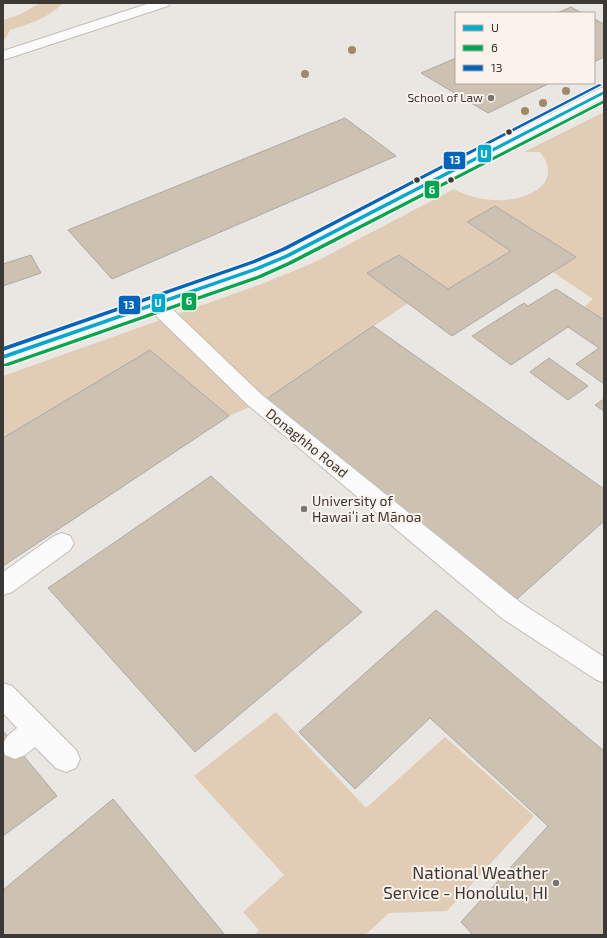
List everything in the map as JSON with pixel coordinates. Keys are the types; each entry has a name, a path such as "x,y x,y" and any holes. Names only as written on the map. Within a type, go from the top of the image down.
{"street":[{"path":"3,56 163,3"},
{"path":"3,357 223,282 287,256 604,92"},
{"name":"Donaghho Road","path":"155,304 255,400 512,611 604,671"},
{"path":"3,585 62,543"},
{"path":"3,695 66,759"},
{"path":"15,746 37,729"}],"shaded area":[{"path":"40,3 63,3 45,17 10,30 5,39 3,39 3,20 19,15"},
{"path":"604,112 604,320 584,307 593,299 553,272 575,257 495,206 467,223 511,251 448,289 367,273 408,303 265,400 229,416 150,350 3,438 3,376 259,285 313,263 454,189 473,197 492,200 515,199 525,196 534,192 541,186 546,179 548,171 546,162 540,152 524,152"},
{"path":"276,712 366,808 445,737 534,816 447,911 389,913 365,935 255,935 259,930 243,912 284,875 194,776"}],"building":[{"path":"571,7 580,12 559,12"},
{"path":"595,20 604,24 604,57 595,62"},
{"name":"School of Law","path":"455,58 455,84 548,84 488,113 421,73"},
{"path":"345,118 396,156 112,279 68,230"},
{"path":"495,206 576,257 452,336 367,273 399,255 448,289 511,251 467,222"},
{"path":"31,255 41,273 3,286 3,264"},
{"path":"556,289 604,320 604,384 576,364 599,348 568,327 511,365 472,336 524,303 528,306"},
{"path":"373,326 604,489 604,521 517,599 265,400"},
{"path":"150,350 229,416 3,566 3,438"},
{"path":"549,358 588,386 568,400 530,372"},
{"path":"604,399 604,411 595,405"},
{"path":"211,476 362,612 195,752 48,588"},
{"path":"436,610 604,751 604,935 473,935 461,922 548,826 430,718 355,789 299,732"},
{"path":"3,731 57,796 3,836"},
{"path":"113,799 225,935 3,935 3,890"}],"transit line":[{"name":"13","path":"3,349 253,262 284,249 600,85"},
{"name":"U","path":"3,357 256,269 287,256 604,92"},
{"name":"6","path":"6,365 259,277 290,263 604,101"}],"place":[{"name":"School of Law","path":"491,98"},
{"name":"University of Hawaiʻi at Mānoa","path":"304,509"},
{"name":"National Weather Service - Honolulu, HI","path":"556,883"}]}
